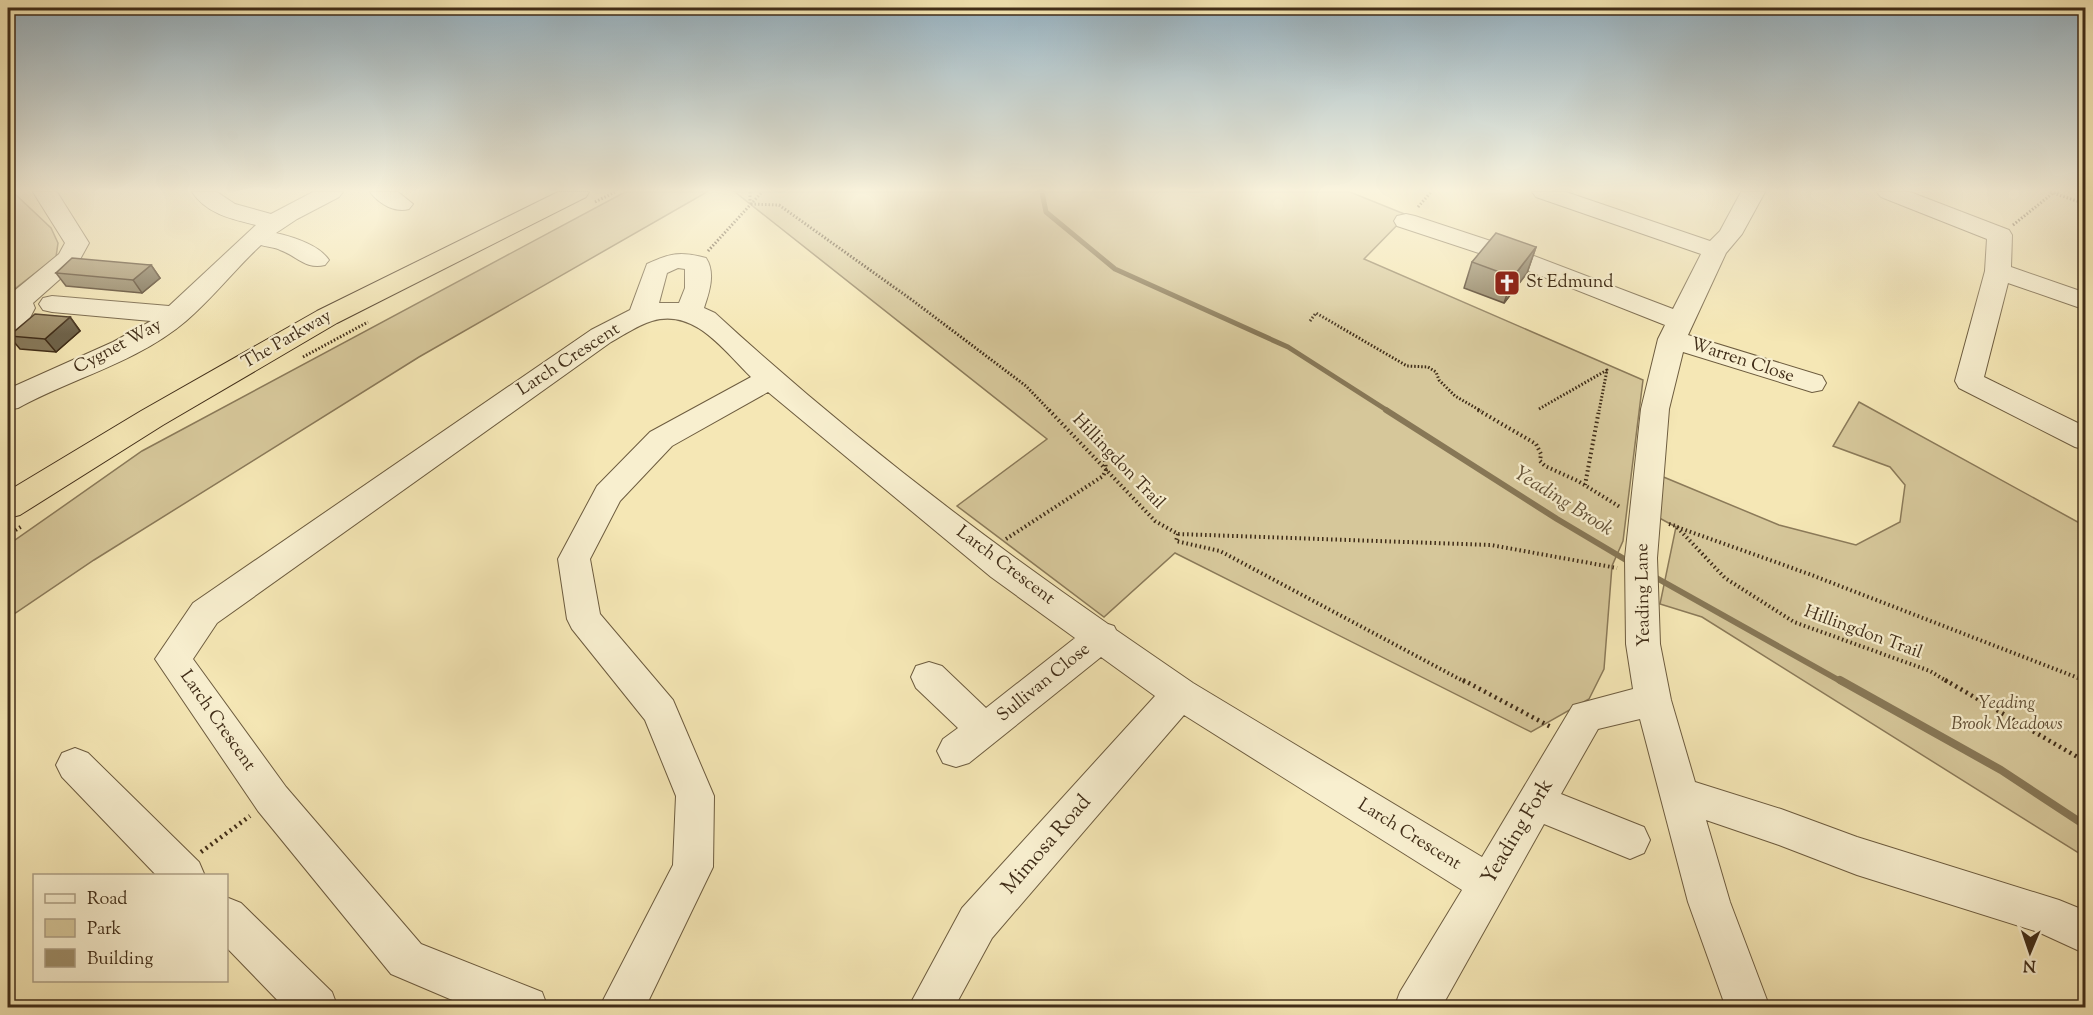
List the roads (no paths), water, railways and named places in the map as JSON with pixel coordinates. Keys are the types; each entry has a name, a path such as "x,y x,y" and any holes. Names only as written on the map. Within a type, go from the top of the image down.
{"highway":[{"name":"The Parkway","path":"8,488 202,369 306,310 449,239"},
{"name":"The Parkway","path":"18,514 152,418 327,317 496,239"}],"street":[{"path":"8,335 22,308 13,304 69,258 75,250 77,243 75,239"},
{"name":"Cygnet Way","path":"8,401 131,344 177,315 255,239"},
{"path":"281,239 316,260"},
{"name":"Warren Close","path":"1462,239 1512,256 1676,330 1812,383"},
{"path":"1681,239 1715,251"},
{"name":"Yeading Lane","path":"1725,239 1715,251 1676,330 1655,409 1641,568 1643,644 1653,699 1709,903 1748,1008"},
{"path":"2000,239 1998,271 1969,381 2085,440"},
{"path":"642,315 656,269 675,260 697,263 698,288 689,312"},
{"path":"1998,271 2085,302"},
{"path":"52,304 107,316 177,315"},
{"name":"Larch Crescent","path":"526,1008 406,959 272,799 173,659 205,613 601,336 642,315 665,310 689,312 706,319 770,379 986,554 1180,693 1487,883"},
{"path":"621,1008 693,867 695,796 660,711 584,619 574,559 608,494 661,439 770,379"},
{"name":"Sullivan Close","path":"956,751 1102,636"},
{"name":"Sullivan Close","path":"929,677 985,730"},
{"name":"Mimosa Road","path":"930,1008 977,923 1180,693"},
{"name":"Yeading Fork","path":"1416,1008 1586,716 1653,699"},
{"path":"75,765 182,872"},
{"path":"1679,794 1781,827 1857,856 2044,914 2085,933"},
{"path":"1535,802 1630,840"},
{"path":"228,919 316,1008"}],"waterway":[{"name":"Yeading Brook","path":"1079,239 1115,269 1288,347 1388,411"},
{"name":"Yeading Brook","path":"1386,410 1557,519 1631,563"},
{"name":"Yeading Brook","path":"1653,576 1842,682"},
{"name":"Yeading Brook","path":"1840,680 2001,770 2086,826"}],"place":[{"name":"St Edmund","path":"1507,283"}],"park label":[{"name":"Yeading Brook Meadows","path":"2007,714"}]}
